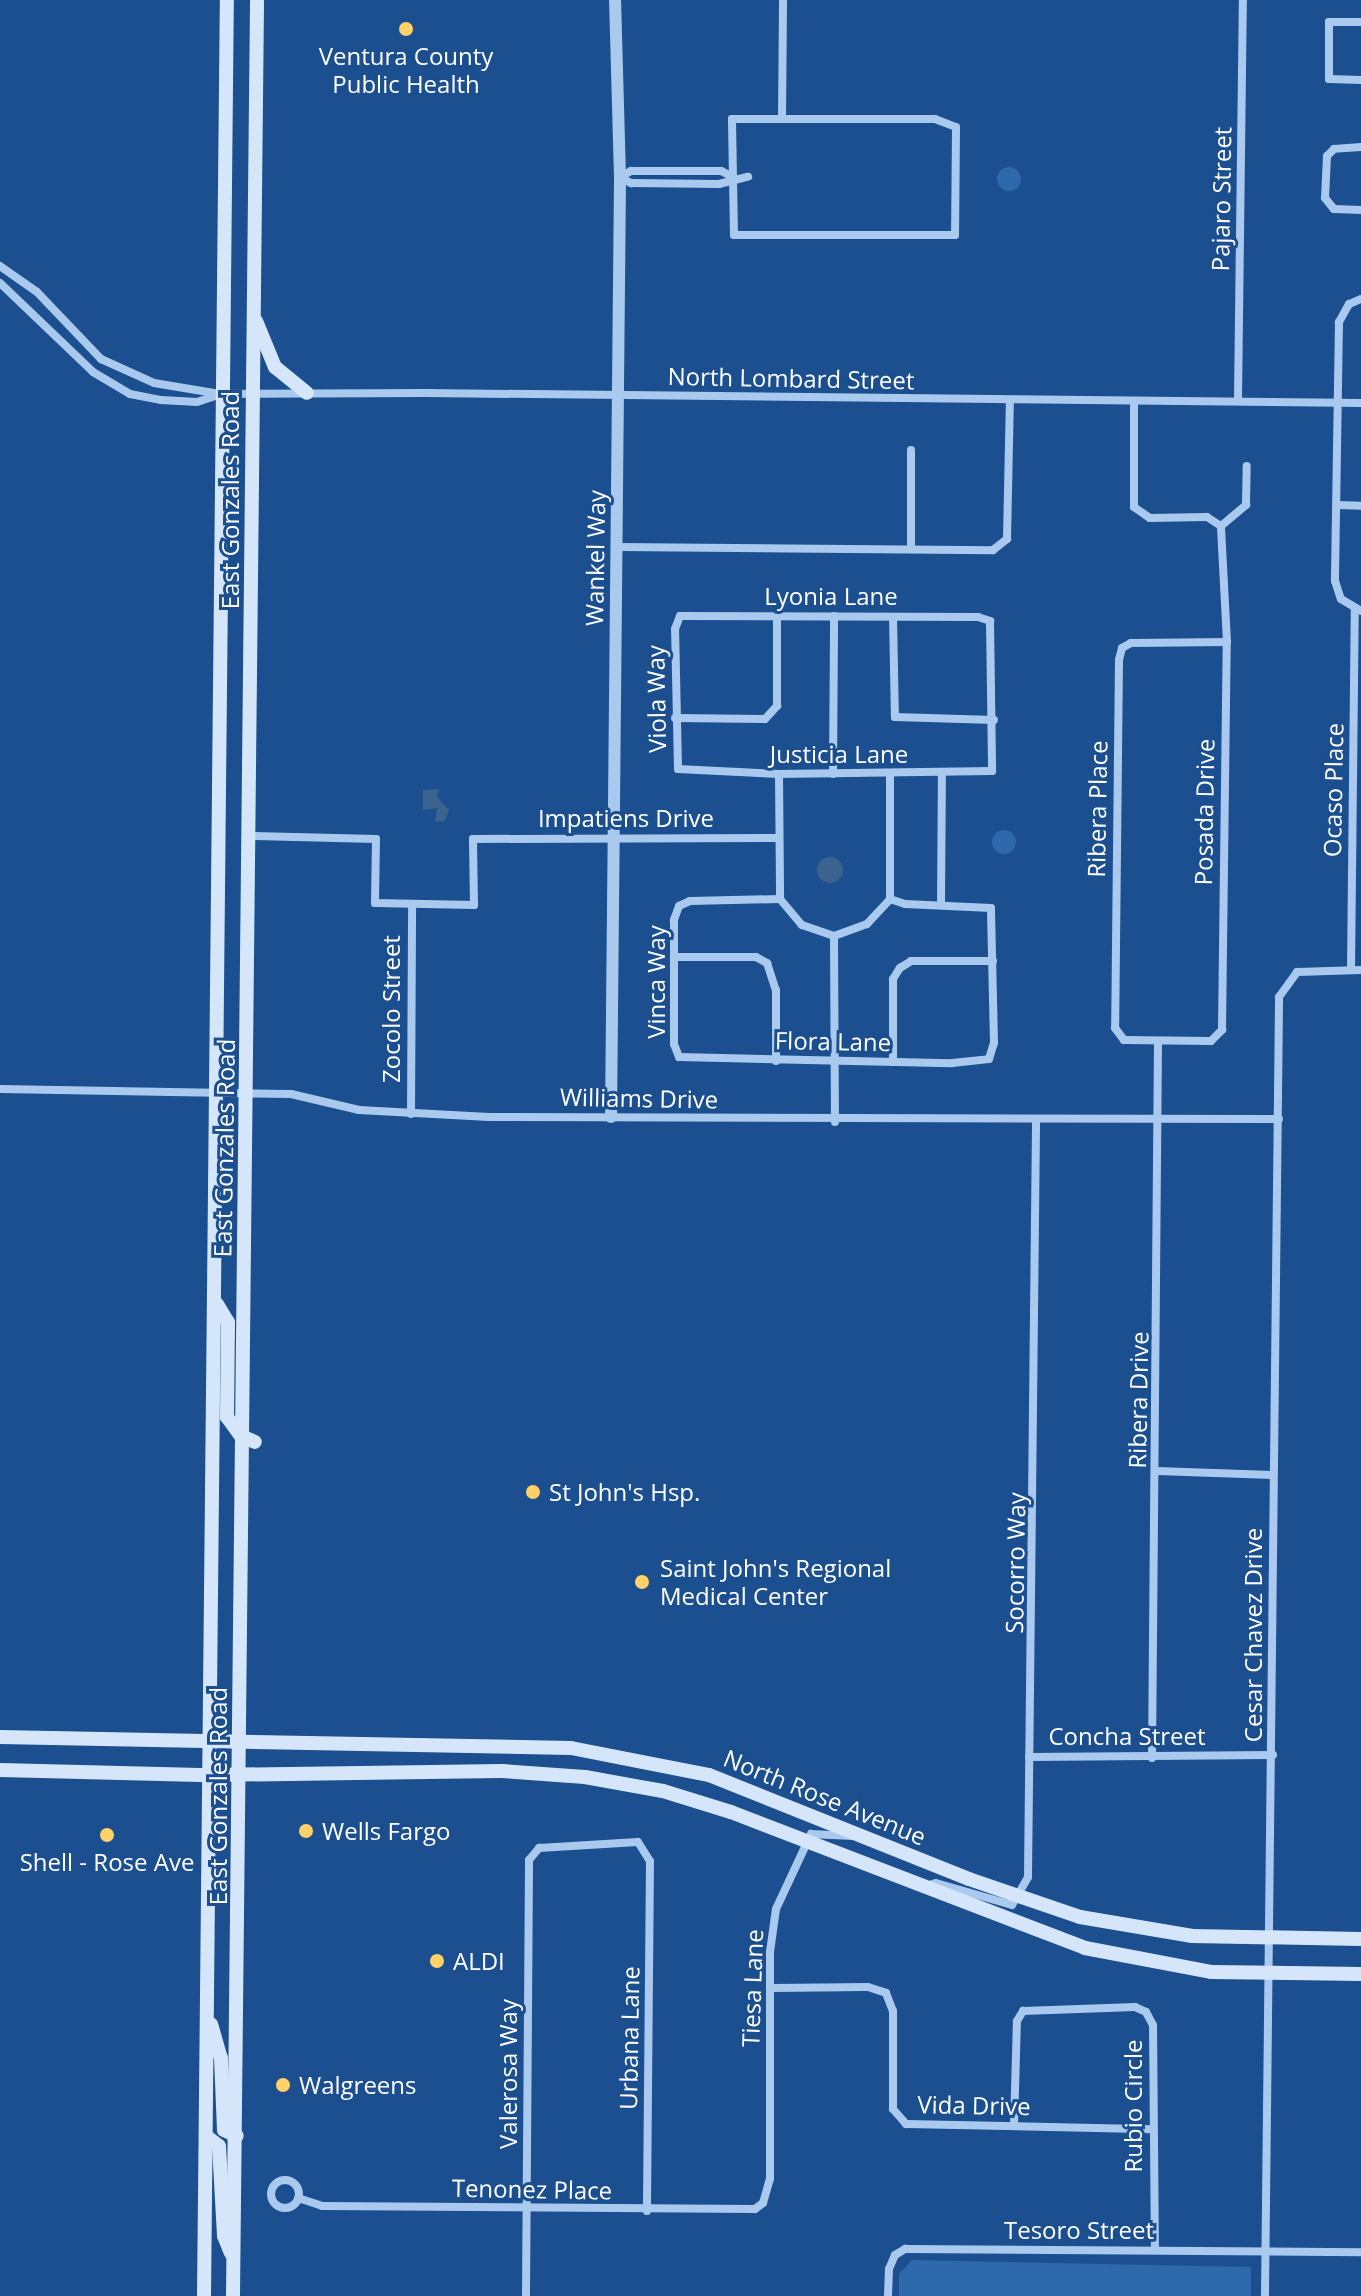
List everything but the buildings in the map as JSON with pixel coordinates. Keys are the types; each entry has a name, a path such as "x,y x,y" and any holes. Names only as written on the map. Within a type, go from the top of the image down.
{"main road":[{"name":"East Gonzales Road","path":"204,2296 227,0"},
{"name":"East Gonzales Road","path":"233,2296 240,1740 248,1439 247,1093 257,0"},
{"path":"253,314 275,367 307,393"},
{"path":"216,1304 228,1322 227,1417 248,1439"},
{"name":"North Rose Avenue","path":"0,1737 519,1745 612,1754 709,1775 1021,1898 1130,1927 1192,1936 1361,1939"},
{"name":"North Rose Avenue","path":"0,1770 190,1775 502,1771 585,1777 663,1791 1098,1951 1179,1969 1272,1974 1361,1974"},
{"path":"207,2012 221,2058 224,2130 237,2136"},
{"path":"206,2136 219,2146 224,2236 234,2258"}],"street":[{"name":"Wankel Way","path":"611,1117 620,177 615,0"},
{"path":"782,119 783,0"},
{"name":"Pajaro Street","path":"1238,399 1243,0"},
{"path":"1361,22 1329,22 1329,79 1361,80"},
{"path":"732,119 782,119 935,119 956,127 955,235 734,235 732,119"},
{"path":"1361,147 1330,152 1325,198 1334,209 1361,210"},
{"path":"620,177 631,171 706,171 748,177"},
{"path":"0,266 37,292 101,359 154,383 221,394"},
{"path":"0,283 25,303 76,359 112,386 161,400 197,402 221,394"},
{"path":"1358,611 1341,599 1335,581 1339,322 1349,304 1361,299"},
{"name":"North Lombard Street","path":"221,394 1134,401 1238,399 1361,403"},
{"path":"617,547 993,550 1007,539 1010,400"},
{"path":"1134,401 1134,507 1150,518 1207,517 1221,526 1246,505 1247,466"},
{"path":"911,450 911,549"},
{"path":"1337,505 1361,506"},
{"name":"Posada Drive","path":"1158,1042 1211,1041 1222,1030 1227,642 1221,526"},
{"name":"Ocaso Place","path":"1356,970 1358,611"},
{"name":"Lyonia Lane","path":"677,622 680,616 987,620 994,632 994,720"},
{"path":"675,718 765,719 777,706 777,616"},
{"path":"833,774 834,616"},
{"path":"893,617 895,717 994,720"},
{"name":"Viola Way","path":"677,622 674,756 678,769 684,771"},
{"name":"Ribera Place","path":"1158,1042 1124,1040 1115,1028 1119,660 1122,648 1131,643 1227,642"},
{"name":"Justicia Lane","path":"684,771 982,774 992,769 994,720"},
{"path":"779,774 780,899 802,925 834,936 867,924 890,899 890,774"},
{"path":"941,904 942,774"},
{"name":"Zocolo Street","path":"249,836 376,839 375,903 412,904 411,1114"},
{"name":"Impatiens Drive","path":"412,904 474,905 473,839 779,838"},
{"name":"Vinca Way","path":"678,1053 674,957 677,911 690,901 780,899"},
{"path":"890,899 905,904 979,904 991,908 993,961 911,961 900,968 893,979 893,1062"},
{"path":"834,936 835,1122"},
{"path":"674,957 756,957 767,963 776,990 776,1061"},
{"name":"Flora Lane","path":"678,1053 693,1060 976,1063 989,1057 993,961"},
{"name":"Cesar Chavez Drive","path":"1265,2296 1272,1974 1272,1475 1279,997 1289,977 1308,969 1356,970"},
{"name":"Ribera Drive","path":"1152,1758 1160,1119 1158,1042"},
{"name":"Williams Drive","path":"0,1089 247,1093 411,1114 835,1122 1279,1119"},
{"name":"Socorro Way","path":"1021,1898 1028,1877 1036,1122"},
{"path":"1157,1471 1272,1475"},
{"name":"Concha Street","path":"1029,1757 1273,1755"},
{"path":"804,1843 816,1831 863,1835"},
{"name":"Valerosa Way","path":"526,2296 531,1853 558,1844 638,1842 647,1849 650,1866"},
{"name":"Tiesa Lane","path":"763,2203 770,2179 771,1988 776,1909 804,1843"},
{"name":"Urbana Lane","path":"647,2211 650,1866"},
{"path":"922,1887 936,1883 1005,1906 1021,1898"},
{"name":"Vida Drive","path":"771,1988 868,1987 886,1993 893,2011 893,2109 906,2124 1152,2129"},
{"name":"Rubio Circle","path":"1014,2126 1017,2021 1023,2011 1135,2007 1153,2025 1155,2250"},
{"name":"Tenonez Place","path":"298,2198 322,2206 647,2211 747,2212 763,2203"},
{"name":"Tesoro Street","path":"888,2296 895,2255 905,2249 1361,2252"}],"shaded area":[{"path":"1009,167 1017,171 1021,179 1017,187 1009,191 1001,187 997,179 1001,171"},
{"path":"439,789 437,797 449,810 445,821 435,822 437,808 423,810 423,790"},
{"path":"1004,830 1015,837 1016,842 1009,853 1004,854 993,847 992,842 999,831"},
{"path":"830,857 839,861 843,870 839,879 830,883 821,879 817,870 821,861"},
{"path":"912,2260 1251,2267 1251,2296 899,2296 899,2274"}],"place":[{"name":"Ventura County Public Health","path":"406,29"},
{"name":"St John's Hsp.","path":"533,1492"},
{"name":"Saint John's Regional Medical Center","path":"642,1582"},
{"name":"Wells Fargo","path":"306,1831"},
{"name":"Shell - Rose Ave","path":"107,1835"},
{"name":"ALDI","path":"437,1961"},
{"name":"Walgreens","path":"283,2085"}]}
